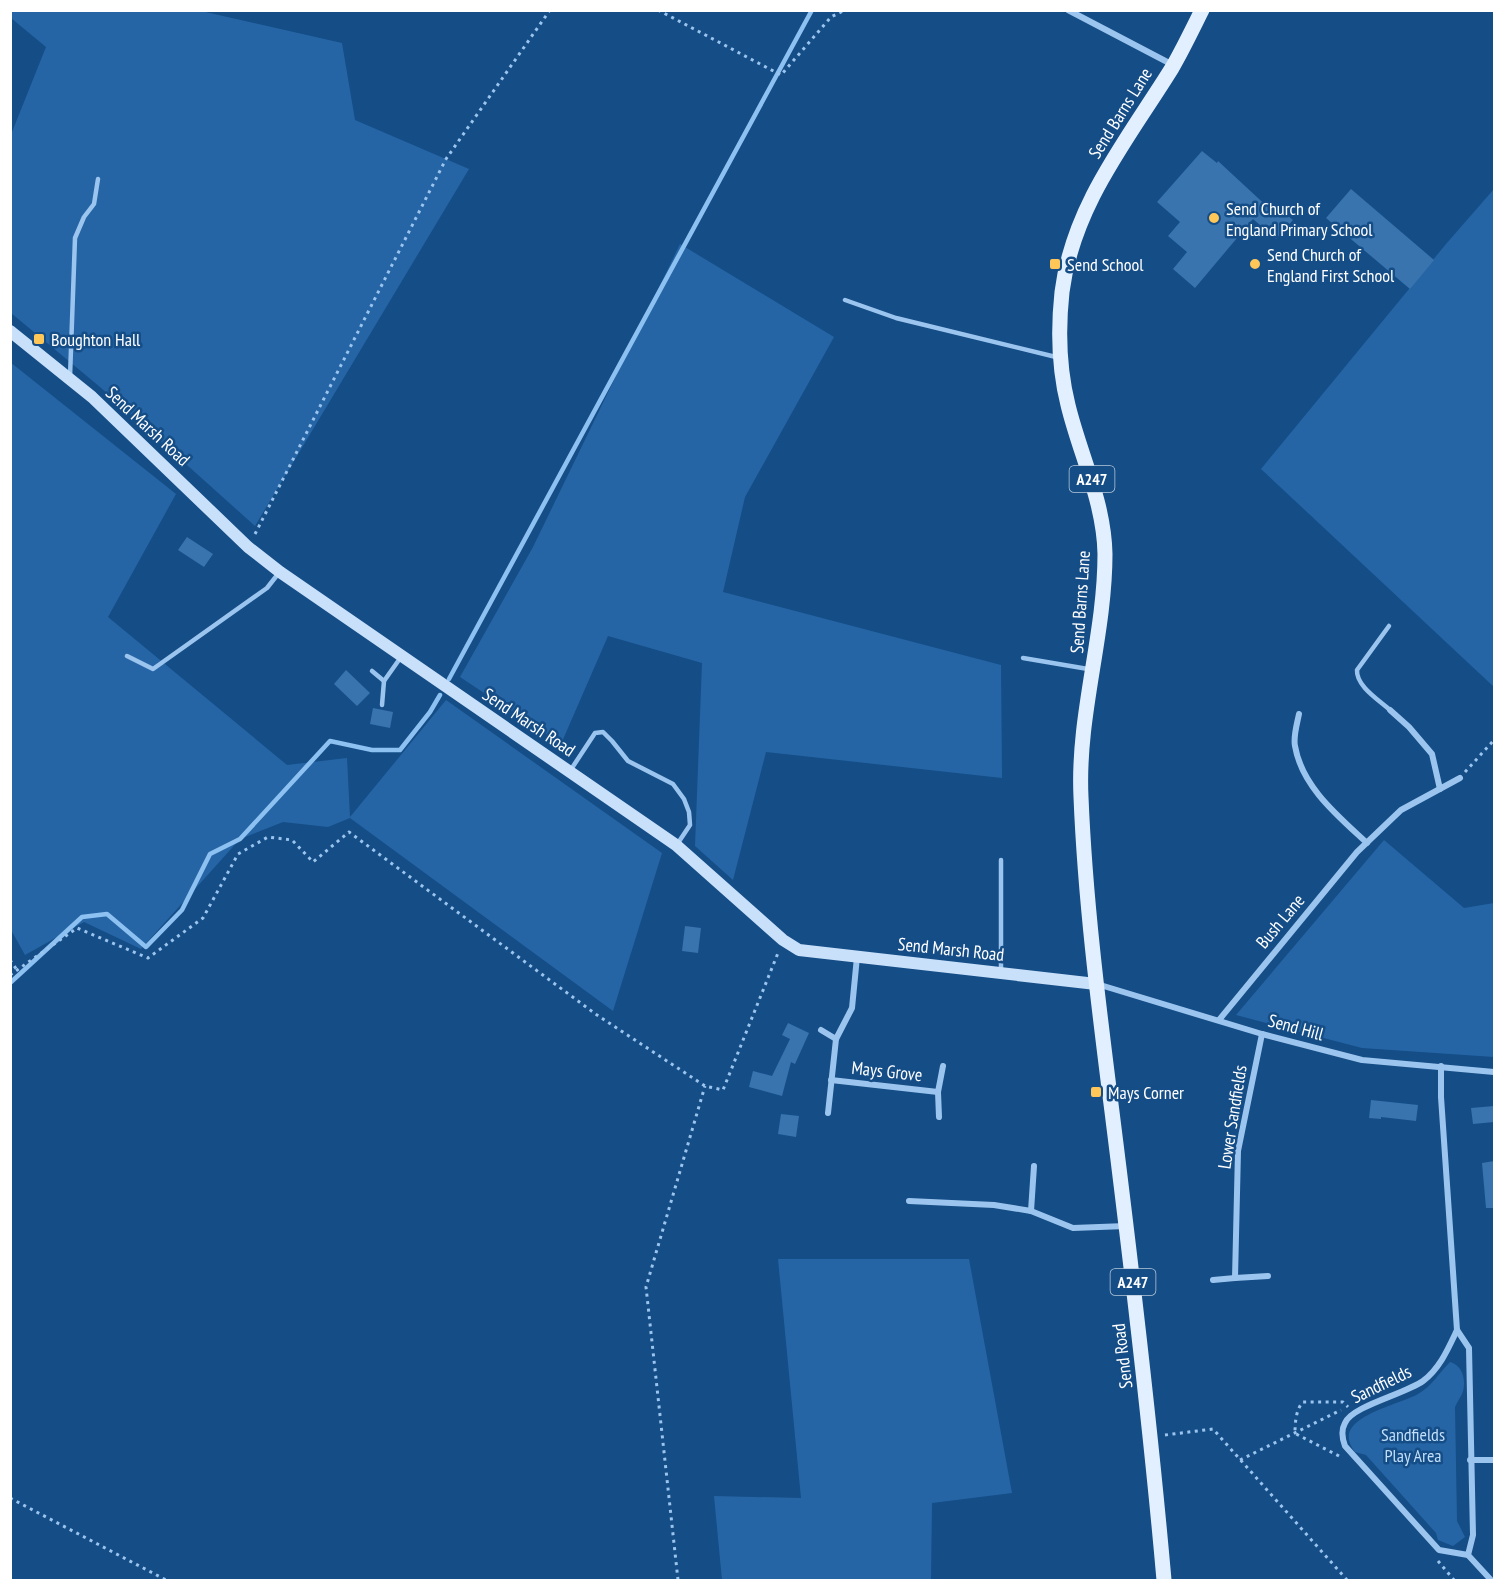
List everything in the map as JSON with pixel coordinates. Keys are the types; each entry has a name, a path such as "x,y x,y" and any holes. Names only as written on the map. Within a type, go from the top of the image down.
{"main road":[{"name":"Send Barns Lane","path":"1096,984 1081,793 1083,734 1101,615 1105,551 1097,495 1068,404 1061,358 1062,291 1073,242 1088,202 1173,65 1203,10"},
{"name":"Send Marsh Road","path":"10,331 92,397 249,547 280,572 676,845 783,940 800,950 1096,984"},
{"name":"Send Road","path":"1096,984 1151,1437 1164,1581"}],"street":[{"path":"1068,10 1173,65"},
{"path":"1390,710 1409,727 1432,754 1440,789"},
{"path":"1299,714 1294,745 1304,775 1328,807 1367,843"},
{"name":"Bush Lane","path":"1219,1020 1292,929 1367,843 1401,810 1460,778"},
{"path":"831,1080 836,1039 852,1008 858,957"},
{"name":"Send Hill","path":"1096,984 1262,1034 1362,1060 1494,1072"},
{"name":"Mays Grove","path":"821,1030 836,1039"},
{"name":"Lower Sandfields","path":"1235,1278 1238,1151 1262,1034"},
{"name":"Mays Grove","path":"939,1116 938,1092 943,1066"},
{"path":"1441,1066 1457,1330 1469,1348 1473,1535 1468,1555"},
{"name":"Mays Grove","path":"828,1113 831,1080 938,1092"},
{"path":"1031,1210 1034,1166"},
{"path":"909,1201 994,1205 1031,1210 1073,1228 1126,1226"},
{"path":"1213,1280 1268,1276"},
{"name":"Sandfields","path":"1439,1551 1345,1446 1342,1436 1345,1422 1353,1413 1411,1389 1424,1380 1442,1360 1457,1330"},
{"path":"1470,1460 1494,1460"},
{"path":"1439,1551 1468,1555 1491,1581"}],"lane":[{"path":"69,379 75,238 84,218 94,204 98,179"},
{"path":"845,300 896,318 1061,358"},
{"path":"127,656 153,669 267,588 280,572"},
{"path":"1389,626 1357,670 1357,676 1364,686 1390,710"},
{"path":"382,705 384,681 401,657"},
{"path":"1023,658 1094,670"},
{"path":"372,670 384,681"},
{"path":"570,771 595,733 603,732 628,761 673,784 684,798 689,812 690,825 676,845"},
{"path":"1001,860 1001,972"}],"path":[{"path":"249,547 446,159 550,10"},
{"path":"658,10 781,75 831,17 845,10"},
{"path":"1460,778 1494,740"},
{"path":"10,975 77,928 148,958 203,918 238,854 268,837 292,840 313,862 349,832 597,1015 705,1086 723,1090 783,940"},
{"path":"10,960 17,970"},
{"path":"678,1581 646,1287 705,1086"},
{"path":"1295,1432 1300,1405 1303,1402 1343,1402 1353,1413"},
{"path":"1240,1460 1348,1407"},
{"path":"1151,1437 1213,1430 1347,1581"},
{"path":"1295,1432 1349,1461 1360,1462"},
{"path":"10,1498 166,1581"},
{"path":"1439,1551 1438,1561 1454,1581"}],"green space":[{"path":"11,11 201,11 342,43 355,120 469,169 255,526 100,387 11,313 10,137 46,47 11,18"},
{"path":"1494,189 1494,687 1261,469"},
{"path":"680,244 834,337 745,497 723,592 1001,665 1002,778 766,752 733,880 695,846 702,663 608,636 561,744 460,677 533,547"},
{"path":"10,362 176,494 108,617 287,765 347,758 350,817 446,700 662,853 613,1011 350,818 328,827 283,822 240,839 141,949 84,922 25,955 10,928"},
{"path":"1384,840 1464,908 1494,903 1494,1057 1362,1048 1236,1015"},
{"path":"778,1259 969,1259 1012,1493 932,1503 931,1580 722,1580 714,1496 801,1498"},
{"name":"Sandfields Play Area","path":"1450,1362 1461,1370 1464,1384 1455,1407 1457,1521 1465,1537 1453,1546 1438,1540 1436,1533 1366,1455 1355,1452 1349,1440 1350,1430 1358,1422 1368,1415 1423,1391"}],"building":[{"name":"Send Church of England Primary School","path":"1202,151 1217,163 1218,161 1272,211 1276,206 1293,220 1276,239 1253,219 1195,288 1173,269 1187,252 1168,236 1180,222 1157,202"},
{"path":"1351,189 1434,260 1410,289 1326,218"},
{"path":"187,537 213,554 204,567 178,550"},
{"path":"346,670 370,693 357,706 334,684"},
{"path":"373,708 393,712 390,728 370,724"},
{"path":"685,926 701,928 698,953 682,951"},
{"path":"788,1023 809,1033 795,1064 791,1062 782,1096 749,1087 753,1071 772,1076 790,1039 782,1035"},
{"path":"1371,1100 1418,1105 1416,1121 1369,1118"},
{"path":"1494,1106 1494,1122 1473,1124 1471,1108"},
{"path":"781,1114 799,1116 796,1137 778,1134"},
{"path":"1494,1161 1494,1208 1486,1208 1482,1163"}],"waterway":[{"path":"449,679 812,10"},
{"path":"10,983 82,917 107,914 146,947 182,910 210,854 240,839 330,741 372,750 400,750 430,712 440,695"}],"place":[{"name":"Send Church of England Primary School","path":"1214,218"},
{"name":"Send School","path":"1055,264"},
{"name":"Send Church of England First School","path":"1255,264"},
{"name":"Boughton Hall","path":"39,339"},
{"name":"Mays Corner","path":"1096,1092"}]}
